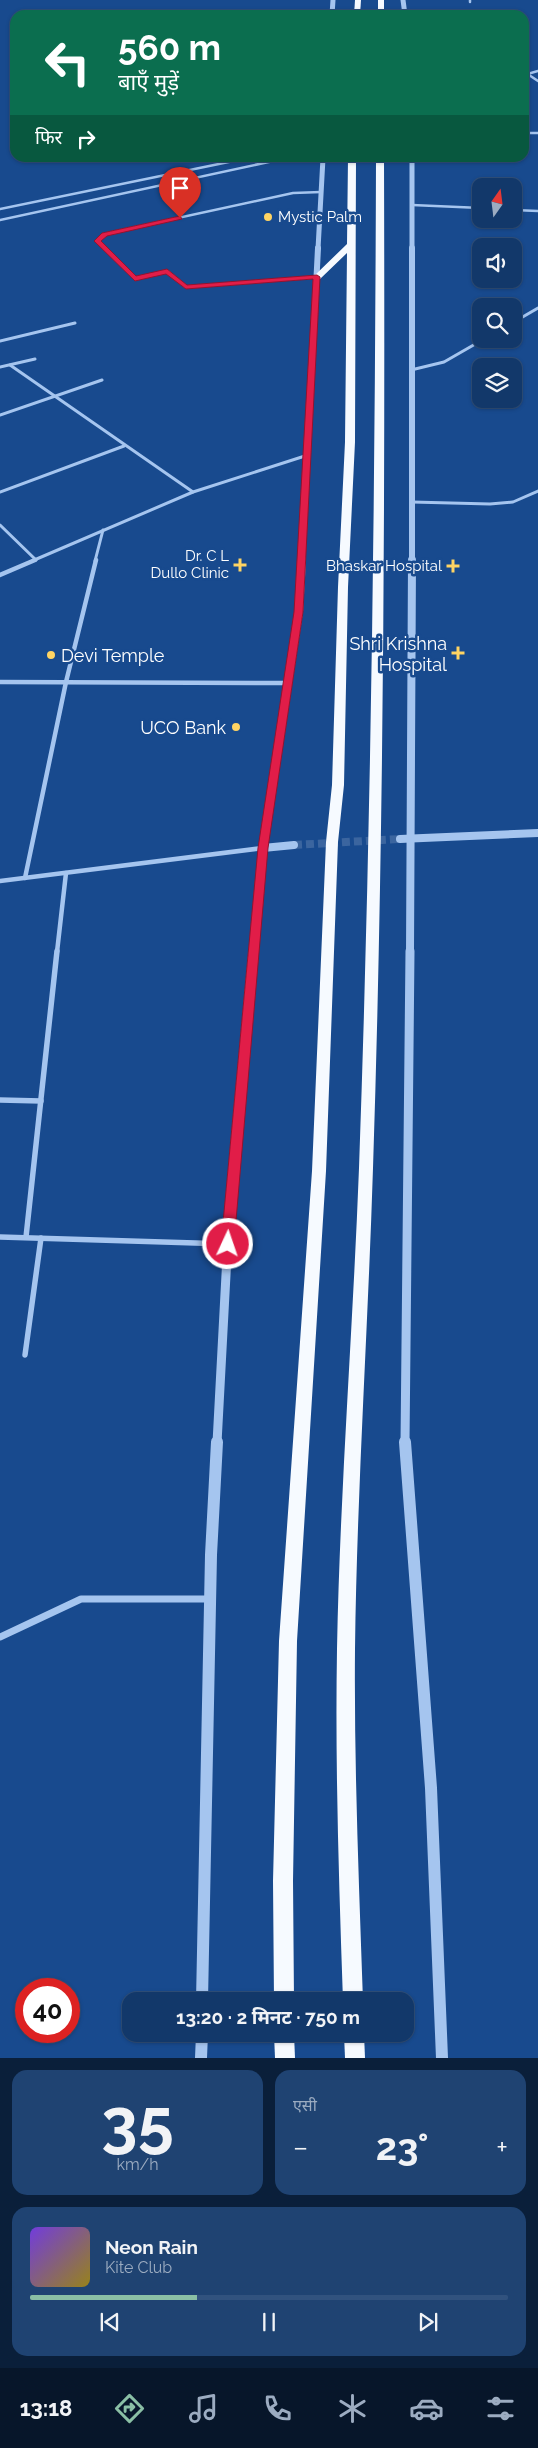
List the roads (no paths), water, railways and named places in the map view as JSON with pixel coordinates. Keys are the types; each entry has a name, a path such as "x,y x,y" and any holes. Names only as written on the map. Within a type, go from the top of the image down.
{"highway":[{"path":"284,1992 283,1881 288,1641 319,1171 332,842 338,785 343,587 350,442 352,162"},
{"path":"353,1992 346,1765 346,1647 366,1168 376,800 380,501 380,162"},
{"path":"317,277 351,246"},
{"path":"284,2042 285,2058"},
{"path":"354,2042 355,2058"}],"street":[{"path":"529,75 538,71"},
{"path":"529,75 538,81"},
{"path":"0,209 228,162"},
{"path":"0,220 268,162"},
{"path":"202,1992 210,1599 228,1244 263,848 290,683 299,612 323,162"},
{"path":"411,162 412,838 404,1423 431,1788 442,2058"},
{"path":"202,167 211,175"},
{"path":"317,277 186,287 167,271 135,279 97,241 104,234 294,193 321,192"},
{"path":"412,205 472,208"},
{"path":"522,210 538,211"},
{"path":"522,317 538,308"},
{"path":"0,341 75,324"},
{"path":"411,370 444,362 472,346"},
{"path":"0,367 35,359"},
{"path":"10,365 57,395 124,446 193,492"},
{"path":"0,415 102,380"},
{"path":"0,492 124,446"},
{"path":"0,575 193,492 278,463 308,455"},
{"path":"412,502 490,504 513,502 538,491"},
{"path":"0,525 36,560"},
{"path":"25,878 66,682 103,530"},
{"path":"0,682 290,683"},
{"path":"400,838 538,834"},
{"path":"0,881 294,845"},
{"path":"26,1237 66,873"},
{"path":"0,1100 41,1101"},
{"path":"0,1237 228,1244"},
{"path":"25,1355 41,1238"},
{"path":"0,1637 81,1599 210,1599"},
{"path":"201,2058 202,2042"}],"tunnel":[{"path":"294,845 400,839"}],"place":[{"name":"Mystic Palm","path":"268,217"},
{"name":"Dr. C L Dullo Clinic","path":"240,565"},
{"name":"Bhaskar Hospital","path":"453,566"},
{"name":"Shri Krishna Hospital","path":"458,653"},
{"name":"Devi Temple","path":"51,655"},
{"name":"UCO Bank","path":"236,727"}]}
